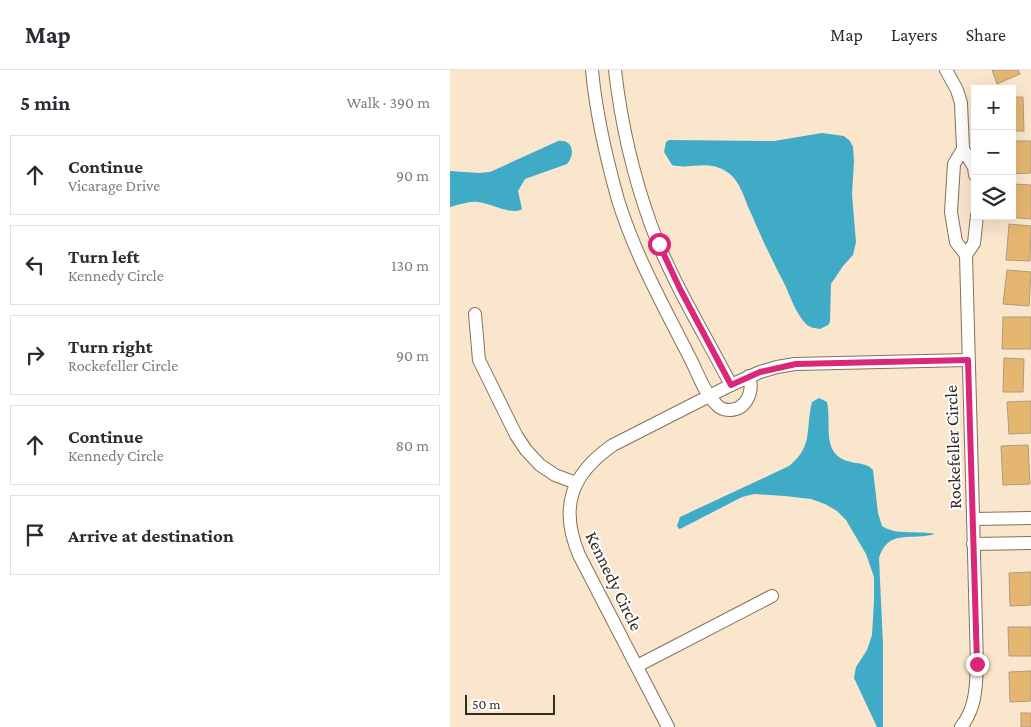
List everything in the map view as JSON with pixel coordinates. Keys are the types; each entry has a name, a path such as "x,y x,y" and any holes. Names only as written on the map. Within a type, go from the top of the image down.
{"street":[{"path":"592,70 605,148 619,202 660,300 709,396 717,406 726,410 733,410 744,404 748,398 752,385 749,376"},
{"path":"616,70 627,142 651,227 680,289 731,385"},
{"name":"Rockefeller Circle","path":"946,70 961,103 963,149 974,166 975,175"},
{"path":"605,148 627,142"},
{"name":"Rockefeller Circle","path":"963,149 954,164 952,212 956,242 966,255"},
{"name":"Rockefeller Circle","path":"973,519 966,255 974,243 977,220"},
{"path":"631,234 651,227"},
{"path":"660,300 680,289"},
{"path":"475,314 479,360 516,434 526,450 540,465 555,475 576,483"},
{"name":"Kennedy Circle","path":"668,727 573,541 570,527 570,511 576,483 594,459 613,445 709,396 749,376 777,367 796,364 968,360"},
{"path":"963,726 974,701 976,688 973,519 1031,518"},
{"path":"973,544 1031,542"},
{"path":"637,666 772,596"}],"water":[{"path":"822,133 844,136 853,147 852,194 856,242 853,255 831,284 830,322 820,329 808,325 797,312 741,190 731,175 713,166 672,165 664,152 666,142 669,140 774,141"},
{"path":"558,141 567,142 572,148 570,160 567,164 525,179 518,191 522,209 513,211 475,202 450,207 450,171 490,172"},
{"path":"819,398 827,402 829,438 835,453 841,458 866,465 873,470 878,513 882,526 894,531 935,534 895,539 888,543 879,558 883,645 883,727 877,727 854,678 856,667 867,650 872,635 874,577 866,554 846,520 837,511 811,499 754,494 742,497 682,528 679,529 677,526 680,517 789,466 797,459 807,437 812,402"}],"building":[{"path":"992,70 1018,70 1020,74 997,84"},
{"path":"1016,97 1023,97 1024,131 1016,131"},
{"path":"1016,141 1031,141 1031,173 1016,174"},
{"path":"1016,184 1031,185 1031,219 1016,218"},
{"path":"1009,224 1031,226 1030,261 1006,260"},
{"path":"1007,270 1031,272 1029,306 1003,304"},
{"path":"1003,317 1031,317 1031,349 1002,349"},
{"path":"1004,358 1024,359 1023,392 1003,392"},
{"path":"1031,401 1031,433 1009,434 1007,402"},
{"path":"1028,445 1030,484 1003,485 1001,446"},
{"path":"1031,572 1031,605 1010,606 1009,573"},
{"path":"1008,627 1031,627 1031,656 1009,656"},
{"path":"1031,671 1031,701 1010,702 1009,672"},
{"path":"1021,713 1031,713 1031,727 1021,727"}],"route":[{"path":"659,244 680,289 731,385 760,372 796,364 968,360 977,664"}]}
